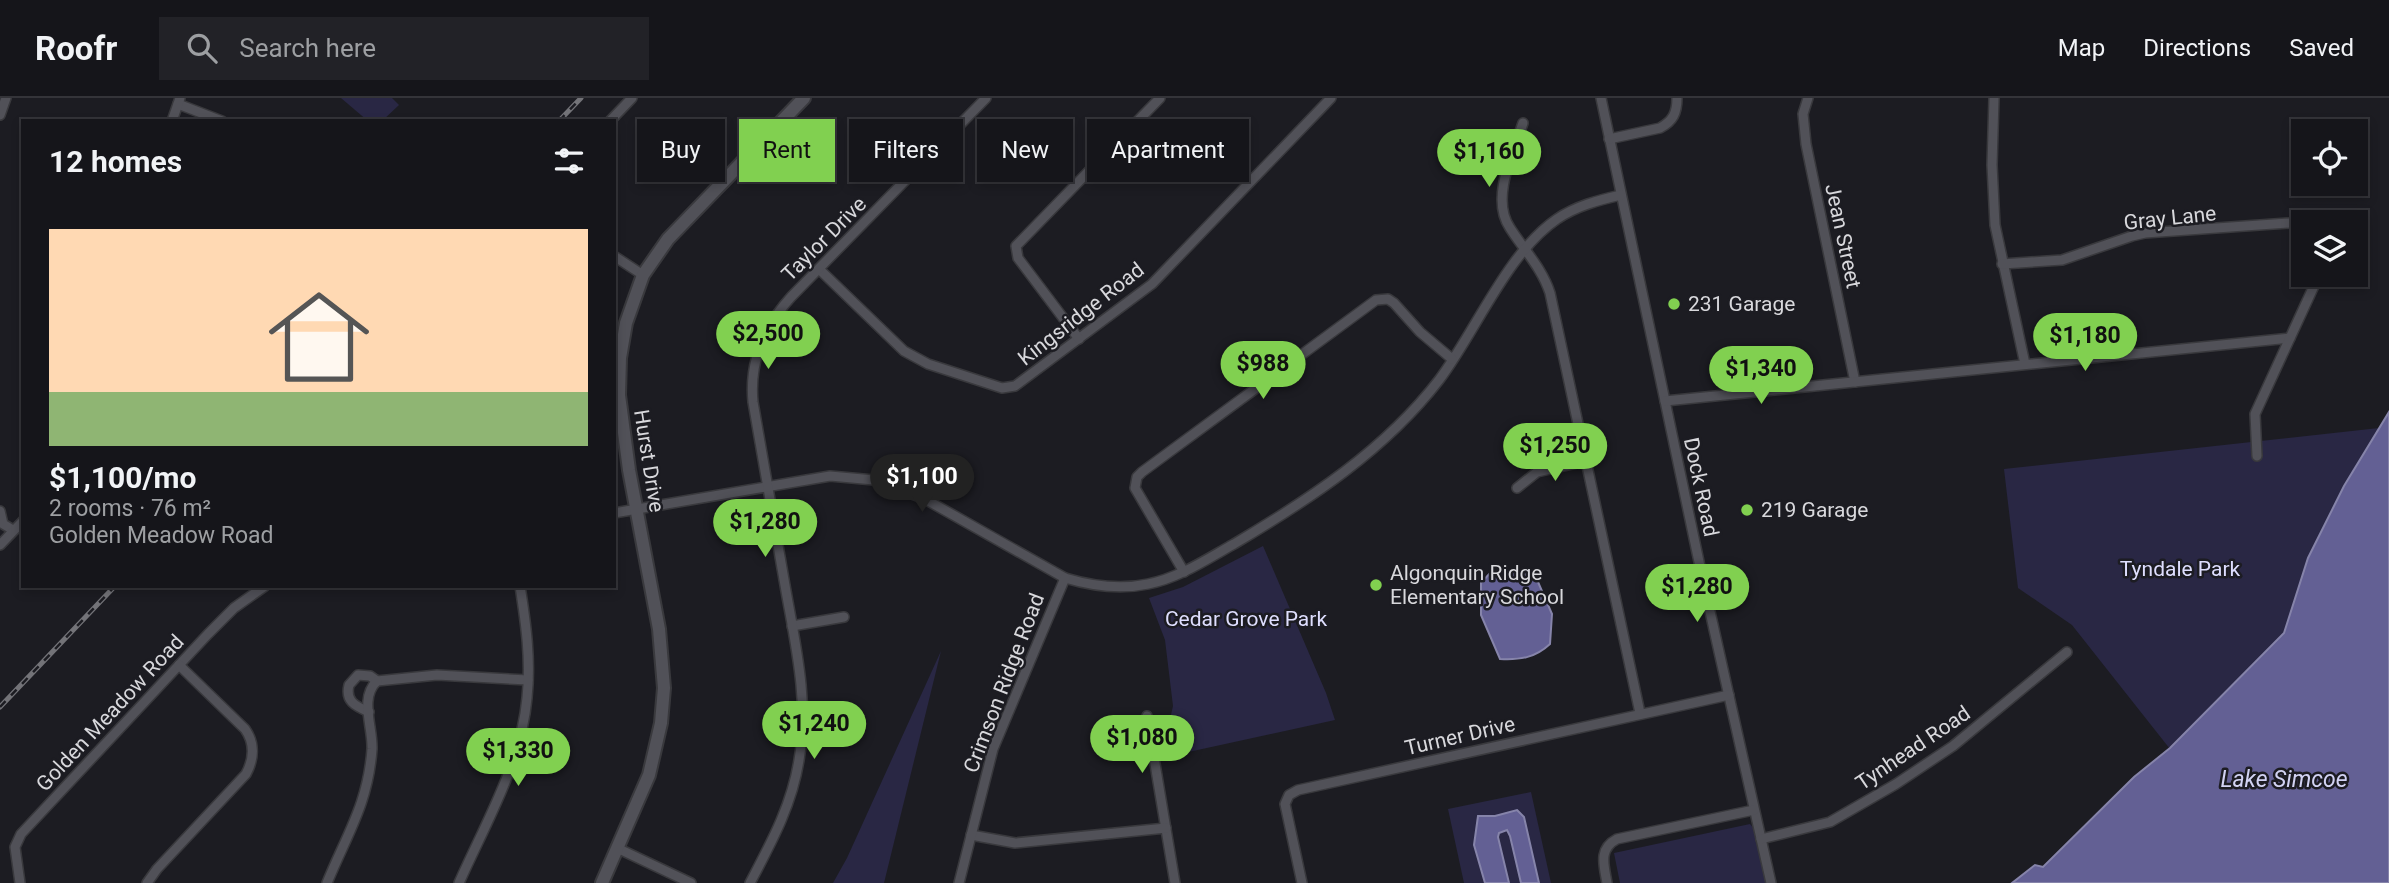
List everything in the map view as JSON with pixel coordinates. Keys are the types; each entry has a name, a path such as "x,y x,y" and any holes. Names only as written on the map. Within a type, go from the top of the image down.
{"street":[{"path":"0,115 6,98"},
{"path":"612,119 632,98"},
{"name":"Hurst Drive","path":"602,883 652,765 661,723 664,688 663,652 636,509 619,395 623,334 643,275 676,229 804,98"},
{"name":"Taylor Drive","path":"750,883 784,816 799,761 803,697 752,389 755,360 763,337 774,318 819,268 986,98"},
{"path":"1079,339 1018,258 1016,246 1160,98"},
{"name":"Kingsridge Road","path":"819,268 904,351 928,364 1002,388 1015,386 1152,284 1331,98"},
{"name":"Dock Road","path":"1601,98 1771,883"},
{"path":"1609,139 1660,128 1667,124 1675,115 1677,98"},
{"name":"Jean Street","path":"1808,98 1803,114 1806,144 1855,382"},
{"path":"1994,98 1992,201 2002,264 2025,364"},
{"path":"173,119 179,101 218,119"},
{"path":"1523,123 1510,163 1503,207 1508,227 1543,274 1550,293 1640,713"},
{"path":"616,513 830,476 864,478 886,483 923,498 1065,578 1095,585 1123,587 1146,584 1184,572 1290,510 1379,445 1405,421 1452,359 1524,247 1565,214 1621,195"},
{"name":"Gray Lane","path":"2002,264 2062,260 2146,233 2291,223"},
{"path":"616,258 643,275"},
{"path":"2257,456 2255,414 2313,287"},
{"path":"1184,572 1135,488 1137,477 1142,472 1376,300 1388,299 1394,303 1420,332 1452,359"},
{"path":"1665,401 2290,338"},
{"path":"1517,488 1536,472 1586,461"},
{"path":"0,510 3,524 13,530"},
{"path":"0,545 21,523"},
{"name":"Crimson Ridge Road","path":"958,883 993,749 1065,578"},
{"name":"Golden Meadow Road","path":"20,883 15,847 21,834 234,608 262,588"},
{"path":"459,883 513,760 524,720 528,640 520,588"},
{"path":"792,626 844,617"},
{"name":"Tynhead Road","path":"1760,839 1830,822 1896,784 1953,746 2067,652"},
{"path":"147,883 246,774 252,759 251,740 245,729 179,665"},
{"path":"369,712 353,705 349,699 349,684 358,675 370,676 377,681 423,675 528,680"},
{"path":"327,883 364,796 372,745 367,697 377,681"},
{"name":"Turner Drive","path":"1302,883 1285,804 1293,793 1729,695"},
{"path":"1147,716 1175,883"},
{"path":"1607,883 1604,852 1617,839 1754,810"},
{"path":"971,835 1016,843 1166,828"},
{"path":"617,848 691,883"}],"green space":[{"path":"341,98 392,98 399,105 384,119 366,119"},
{"name":"Tyndale Park","path":"2379,428 2344,486 2308,558 2284,633 2170,749 2072,625 2018,588 2004,469"},
{"name":"Cedar Grove Park","path":"1263,546 1335,720 1161,758 1173,706 1165,640 1149,598 1183,587"},
{"path":"941,651 884,883 833,883 847,858"},
{"path":"1531,792 1551,883 1464,883 1448,809"},
{"path":"1750,824 1754,829 1766,883 1620,883 1614,853"}],"water":[{"name":"Lake Simcoe","path":"2389,412 2389,883 2012,883 2035,865 2043,867 2134,777 2170,748 2284,633 2308,558 2344,486"},
{"path":"1491,572 1515,572 1528,575 1538,582 1552,614 1550,644 1539,652 1521,658 1500,659 1481,615 1481,583"},
{"path":"1517,810 1524,817 1539,883 1521,883 1507,830 1499,833 1498,837 1509,883 1485,883 1474,845 1478,816 1495,816"}],"railway":[{"path":"561,119 581,98"},
{"path":"0,707 113,588"}],"place":[{"name":"231 Garage","path":"1674,304"},
{"name":"219 Garage","path":"1747,510"},
{"name":"Algonquin Ridge Elementary School","path":"1376,585"}]}
